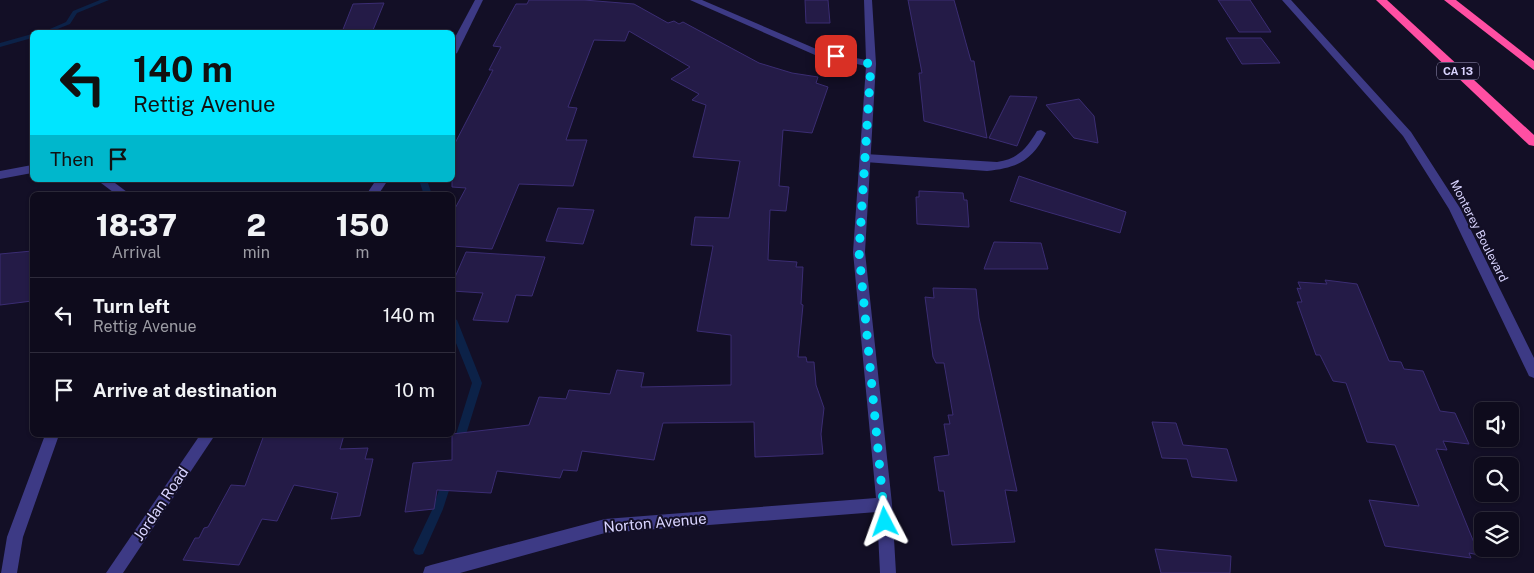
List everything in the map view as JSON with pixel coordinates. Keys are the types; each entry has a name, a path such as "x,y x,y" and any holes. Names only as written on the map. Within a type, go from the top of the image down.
{"highway":[{"name":"CA 13","path":"1381,0 1534,142"},
{"path":"1450,0 1534,68"}],"street":[{"path":"455,47 479,0"},
{"path":"694,0 818,53 871,64"},
{"path":"868,0 871,64 859,252 884,504 888,573"},
{"name":"Monterey Boulevard","path":"1286,0 1407,134 1454,208 1534,372"},
{"path":"865,158 986,167 1003,166 1014,162 1030,152 1041,133"},
{"path":"0,175 30,168"},
{"path":"107,182 121,192"},
{"path":"9,573 14,537 51,437"},
{"name":"Jordan Road","path":"114,573 207,437"},
{"name":"Norton Avenue","path":"431,573 604,526 884,504"}],"building":[{"path":"529,0 584,0 634,4 668,23 674,21 679,24 683,22 759,63 792,73 818,77 816,83 828,87 812,133 783,130 779,186 789,187 786,211 770,210 768,260 797,262 796,267 803,267 801,304 803,305 798,357 806,357 807,362 814,362 816,385 824,408 821,434 823,454 755,457 754,422 663,423 654,460 582,451 577,471 563,470 560,478 497,471 491,493 437,490 434,509 405,512 413,463 452,460 452,437 455,437 455,434 529,425 539,397 566,399 569,390 610,394 617,370 644,373 641,387 731,385 731,335 697,331 713,246 691,245 695,217 729,218 740,161 693,157 706,105 692,100 699,94 671,79 690,67 629,31 625,41 594,40 568,107 577,108 566,140 587,140 573,186 519,184 492,249 455,246 455,208 466,188 452,187 452,182 455,182 455,143 493,70 489,70 501,47 493,46 516,4 527,4"},
{"path":"805,0 828,0 830,23 806,23"},
{"path":"908,0 954,0 971,61 974,61 987,138 924,121 919,73 922,73"},
{"path":"1218,0 1250,0 1271,32 1239,32"},
{"path":"384,3 373,30 343,30 353,4"},
{"path":"1226,38 1261,38 1280,63 1242,64"},
{"path":"1010,96 1037,97 1017,146 989,138"},
{"path":"1079,99 1094,116 1098,143 1074,138 1046,105"},
{"path":"1019,176 1126,212 1120,233 1010,201"},
{"path":"919,191 963,193 964,200 967,200 969,227 917,224 916,197 919,197"},
{"path":"558,208 594,210 583,244 546,241"},
{"path":"994,242 1041,243 1048,269 984,269"},
{"path":"30,251 30,301 0,305 0,254"},
{"path":"466,252 545,257 532,296 516,295 508,322 473,320 483,293 455,291 455,277"},
{"path":"1325,280 1357,284 1389,361 1401,362 1404,369 1423,371 1440,411 1455,413 1469,444 1443,441 1447,450 1436,449 1474,543 1474,554 1469,553 1471,558 1385,546 1369,500 1419,506 1395,445 1367,442 1346,383 1333,381 1320,355 1316,355 1297,302 1302,302 1297,288 1301,289 1298,282 1327,284"},
{"path":"933,288 976,289 979,318 1017,491 1005,490 1015,542 952,545 944,491 939,491 934,457 949,455 944,424 950,424 948,415 953,415 944,363 936,363 933,357 925,297 934,298"},
{"path":"1152,422 1176,423 1183,445 1227,449 1237,481 1192,477 1187,459 1162,458"},
{"path":"263,437 343,437 340,449 368,448 365,459 373,459 360,516 331,519 338,493 294,485 277,521 262,519 239,565 183,560 195,538 199,538 204,528 208,527 231,485 245,486"},
{"path":"1155,549 1231,556 1230,573 1161,573"}],"waterway":[{"path":"51,30 68,23 75,12 106,0"},
{"path":"0,45 30,37"},
{"path":"424,182 427,192"},
{"path":"455,328 477,383 458,444"},
{"path":"419,550 438,509 447,481"}],"route":[{"path":"836,56 871,64 859,252 885,522"}]}
